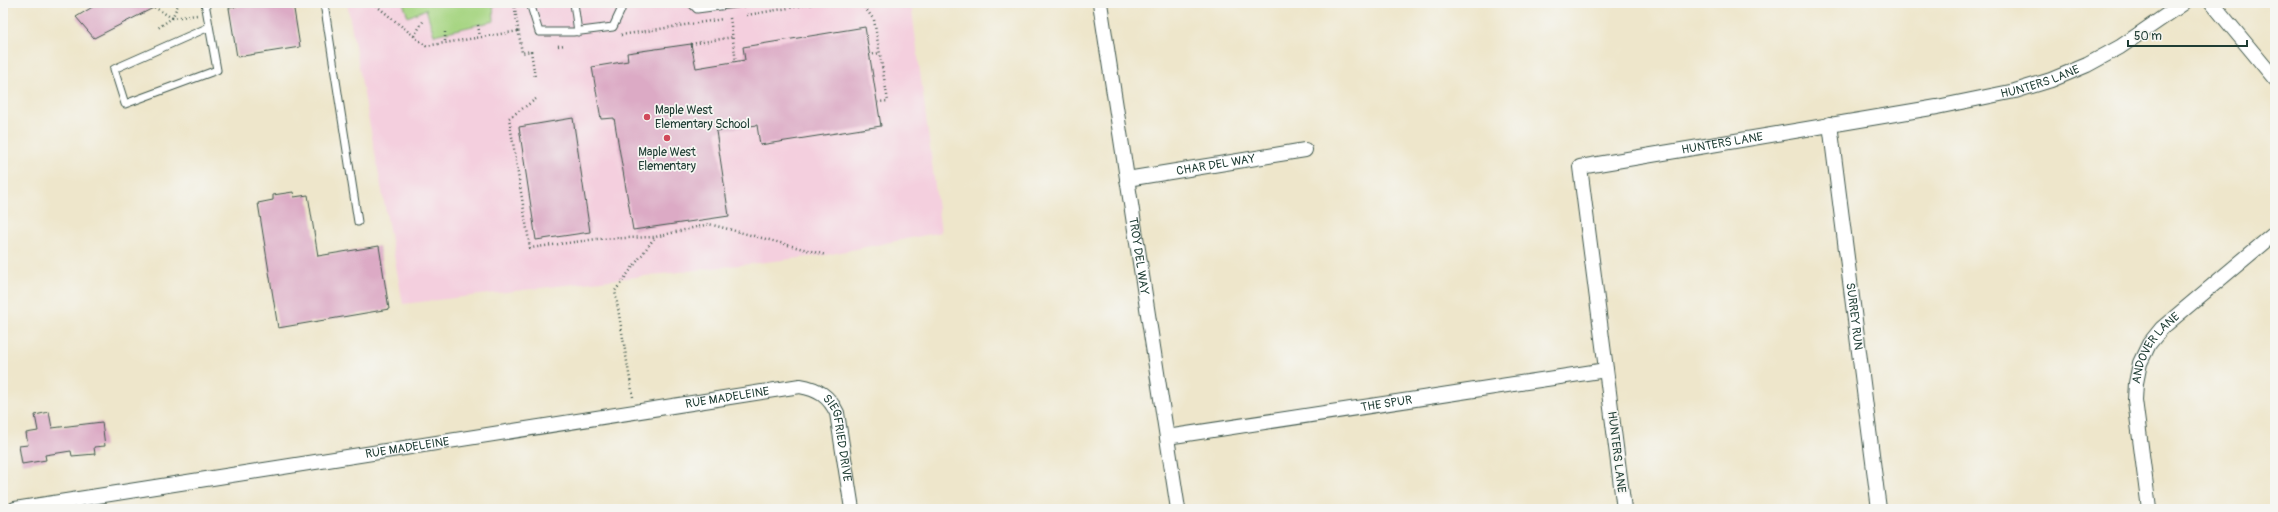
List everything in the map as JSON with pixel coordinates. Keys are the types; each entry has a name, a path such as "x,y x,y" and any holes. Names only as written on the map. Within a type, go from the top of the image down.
{"street":[{"name":"TROY DEL WAY","path":"1100,3 1178,509"},
{"name":"HUNTERS LANE","path":"1624,509 1580,167 1937,107 2015,91 2051,80 2087,65 2120,47 2184,3"},
{"path":"2212,3 2275,78"},
{"name":"SURREY RUN","path":"1830,124 1879,509"},
{"name":"CHAR DEL WAY","path":"1127,179 1305,150"},
{"name":"ANDOVER LANE","path":"2150,509 2135,400 2136,383 2140,363 2149,344 2167,323 2275,233"},
{"name":"THE SPUR","path":"1167,437 1606,370"},
{"name":"RUE MADELEINE","path":"15,509 800,386"},
{"name":"SIEGFRIED DRIVE","path":"800,386 813,388 823,394 832,403 837,413 852,509"}],"lane":[{"path":"205,3 217,70 125,104 114,69 209,27"},
{"path":"324,3 358,222"},
{"path":"530,3 539,32 578,32 613,27 621,10 620,3"},
{"path":"574,3 578,32"},
{"path":"691,3 697,9 722,4 743,3"}],"path":[{"path":"374,3 426,46 519,31"},
{"path":"514,3 522,53 531,51 535,77"},
{"path":"744,15 818,3"},
{"path":"858,3 863,5 874,20 888,101 878,102"},
{"path":"151,5 172,18"},
{"path":"172,18 178,5"},
{"path":"158,28 172,18 207,14"},
{"path":"620,36 737,16"},
{"path":"730,18 736,62"},
{"path":"414,36 424,20"},
{"path":"478,25 480,37"},
{"path":"445,32 446,43"},
{"path":"691,44 733,37"},
{"path":"558,46 573,43"},
{"path":"869,55 880,53"},
{"path":"536,99 510,118 530,248 597,239 655,236 709,224 826,254"},
{"path":"633,397 615,291 655,236"}],"shaded area":[{"name":"Maple West Elementary School","path":"347,3 911,3 941,232 826,255 403,304"}],"green space":[{"path":"403,3 493,3 494,21 434,35 426,9 408,17"}],"building":[{"path":"99,3 163,3 94,38 76,17"},
{"path":"240,3 293,3 300,47 237,57 229,8 240,6"},
{"name":"Maple West Elementary","path":"865,27 881,126 760,145 757,125 716,131 729,216 633,230 614,118 601,119 592,67 628,61 627,53 691,44 696,68 745,60 743,47"},
{"path":"573,118 590,232 536,240 519,127"},
{"path":"293,192 294,197 308,195 318,256 379,246 389,309 278,328 258,203 273,200 273,195"},
{"path":"49,412 52,428 102,422 105,446 94,447 95,454 72,456 71,451 45,455 46,460 22,464 19,446 28,445 26,433 38,431 35,415"}],"place":[{"name":"Maple West Elementary School","path":"647,117"},
{"name":"Maple West Elementary","path":"667,138"}]}
